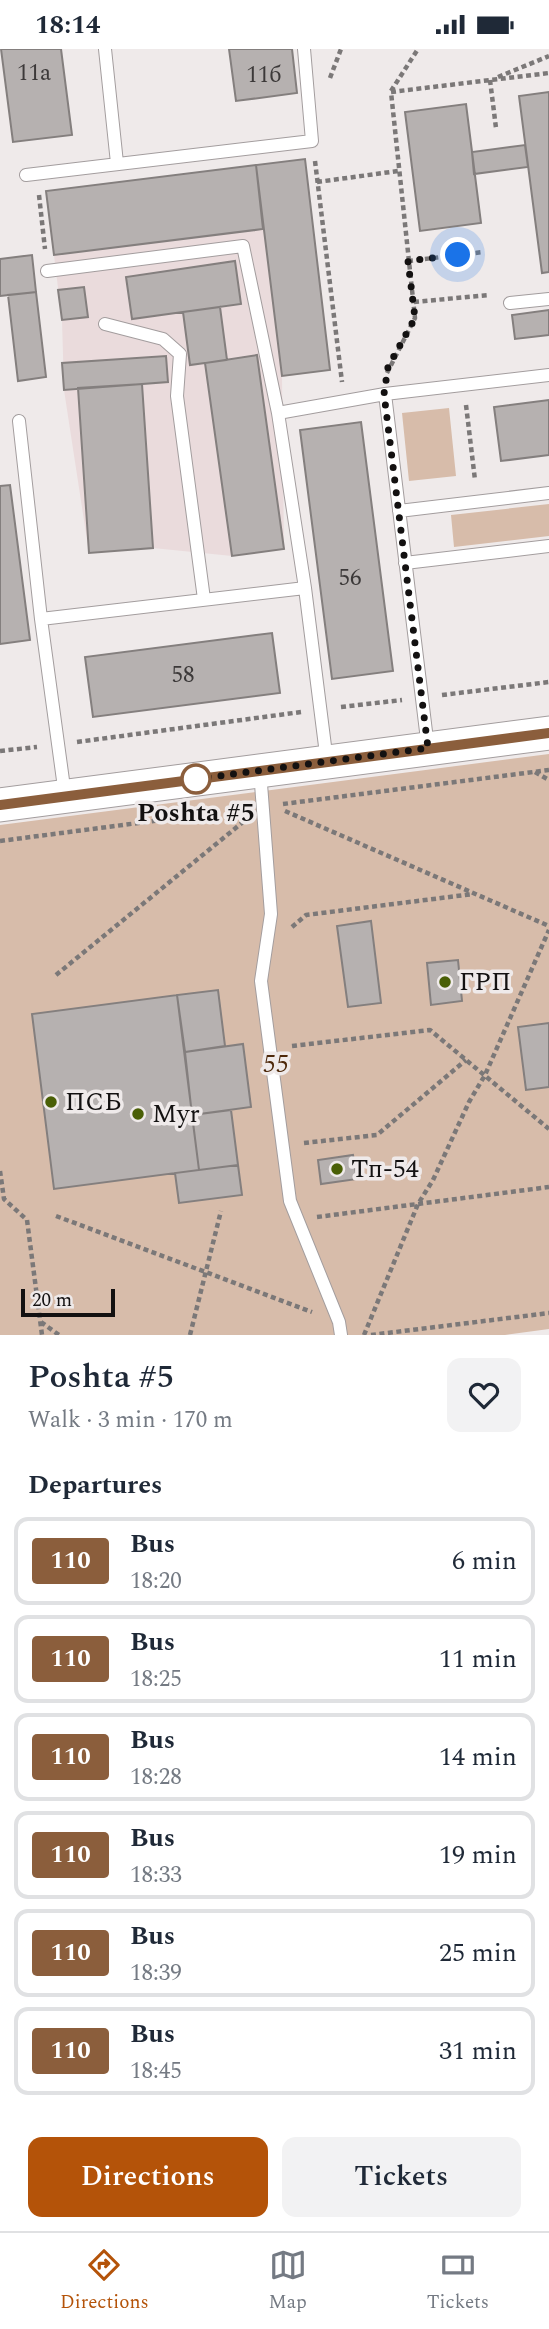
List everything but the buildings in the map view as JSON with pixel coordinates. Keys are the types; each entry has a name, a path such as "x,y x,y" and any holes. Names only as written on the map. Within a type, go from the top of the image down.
{"street":[{"path":"0,804 549,733"}],"lane":[{"path":"105,49 117,163"},
{"path":"31,174 312,141 304,49"},
{"path":"47,271 243,246 278,413 305,588 327,762"},
{"path":"510,303 549,299"},
{"path":"106,324 163,338 180,354 177,396 204,599"},
{"path":"278,413 384,394 549,375"},
{"path":"384,394 428,748"},
{"path":"19,421 41,619 65,796"},
{"path":"399,511 549,493"},
{"path":"405,563 549,546"},
{"path":"41,619 305,588"},
{"path":"260,771 271,913 261,981 282,1146 290,1201 339,1322 341,1335"}],"path":[{"path":"384,394 388,367 415,318 391,92 418,49"},
{"path":"490,80 549,56"},
{"path":"391,92 549,73"},
{"path":"490,80 496,128"},
{"path":"312,141 344,400"},
{"path":"317,182 398,171"},
{"path":"31,174 47,271"},
{"path":"408,261 483,252"},
{"path":"414,302 509,293 510,303"},
{"path":"464,385 477,502"},
{"path":"0,751 549,682"},
{"path":"364,1335 418,1204 433,1180 485,1075 549,928 272,806 549,770"},
{"path":"535,772 549,781"},
{"path":"56,975 262,806"},
{"path":"0,841 193,815"},
{"path":"266,948 306,915 474,894"},
{"path":"270,1049 430,1030 549,1129"},
{"path":"282,1146 377,1135 466,1060"},
{"path":"0,1171 4,1199 27,1220 42,1335"},
{"path":"298,1219 549,1187"},
{"path":"190,1335 221,1211"},
{"path":"56,1216 339,1322"},
{"path":"371,1335 549,1313"},
{"path":"40,1322 59,1335"}],"shaded area":[{"path":"305,159 330,370 282,377 284,549 232,556 153,548 89,553 64,390 62,320 46,191"}],"green space":[{"path":"449,408 456,476 409,481 402,413"},
{"path":"549,504 549,536 454,547 451,515"},
{"name":"55","path":"549,754 549,1329 505,1335 0,1335 0,825"}],"bus line":[{"name":"110","path":"0,805 549,733"}],"place":[{"name":"Poshta #5","path":"196,779"},
{"name":"ГРП","path":"445,982"},
{"name":"ПСБ","path":"51,1102"},
{"name":"Myr","path":"138,1114"},
{"name":"Тп-54","path":"337,1169"}],"route":[{"path":"196,779 194,780 428,748 384,394 388,367 415,318 408,261 458,255"}]}
